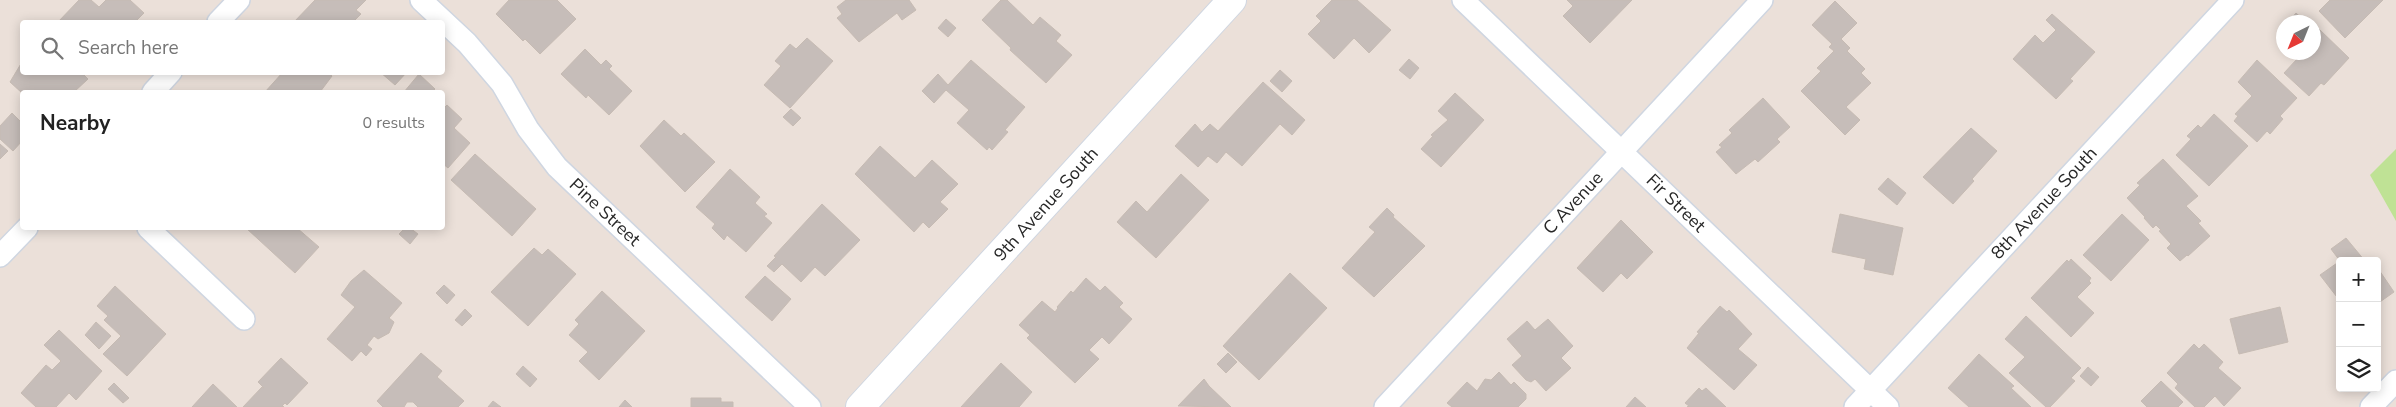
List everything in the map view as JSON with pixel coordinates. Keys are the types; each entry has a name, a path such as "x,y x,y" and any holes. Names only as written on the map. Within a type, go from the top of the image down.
{"main road":[{"name":"9th Avenue South","path":"860,407 1232,0"}],"street":[{"path":"220,20 239,0"},
{"name":"Pine Street","path":"421,0 442,20"},
{"name":"Fir Street","path":"1463,0 1888,407"},
{"name":"C Avenue","path":"1385,407 1762,0"},
{"name":"8th Avenue South","path":"1855,407 2233,0"},
{"name":"Pine Street","path":"445,23 467,44 502,84 528,129 557,167 810,407"},
{"path":"155,90 168,75"},
{"path":"0,256 25,230"},
{"path":"150,230 244,319"},
{"path":"2371,407 2396,381"}],"green space":[{"path":"2396,149 2396,221 2370,175"}],"building":[{"path":"79,0 91,0 99,7 106,0 130,0 144,13 137,20 60,20"},
{"path":"315,0 366,0 356,10 361,14 355,20 296,20"},
{"path":"509,0 557,0 576,19 540,54 525,39 523,41 496,14"},
{"path":"846,0 909,0 916,10 902,20 897,13 859,42 837,18 842,14 837,7"},
{"path":"1001,0 1007,0 1033,25 1040,17 1061,35 1056,41 1072,55 1046,83 1010,50 1011,48 982,20"},
{"path":"1332,0 1357,0 1391,30 1369,53 1354,38 1334,59 1308,34 1321,21 1316,16"},
{"path":"1567,0 1632,0 1590,43 1563,16 1573,6"},
{"path":"2330,0 2383,0 2345,38 2319,11"},
{"path":"1835,1 1857,23 1841,39 1850,48 1847,51 1865,69 1861,73 1871,83 1846,107 1860,120 1845,135 1801,91 1821,71 1817,68 1834,51 1829,47 1832,44 1812,25"},
{"path":"2052,14 2095,52 2070,79 2073,81 2056,99 2013,59 2035,35 2043,43 2056,30 2046,20"},
{"path":"946,19 956,28 948,37 938,28"},
{"path":"2321,31 2349,58 2324,85 2321,83 2309,96 2284,73 2296,60 2321,60"},
{"path":"807,38 833,61 790,108 764,85 781,66 775,61 790,44 796,49"},
{"path":"585,49 601,65 606,60 612,66 609,69 632,91 609,115 588,95 586,98 561,74"},
{"path":"1409,59 1419,68 1410,79 1399,70"},
{"path":"971,60 1025,107 1005,130 1008,132 992,150 989,147 987,150 957,123 969,110 946,90 934,103 922,91 938,74 948,85"},
{"path":"2257,60 2297,98 2280,116 2283,119 2270,134 2267,131 2257,142 2234,121 2238,116 2235,114 2252,96 2238,82"},
{"path":"20,65 20,75 84,75 88,79 76,90 20,91 10,82"},
{"path":"1280,70 1292,81 1282,92 1270,81"},
{"path":"280,75 332,76 322,90 267,90"},
{"path":"383,75 404,75 395,85"},
{"path":"418,75 435,89 434,90 406,90"},
{"path":"1263,82 1305,120 1292,135 1280,124 1242,166 1226,152 1217,163 1208,156 1198,167 1175,146 1195,124 1202,132 1210,124 1218,131"},
{"path":"1455,93 1484,120 1441,167 1421,149 1433,136 1431,135 1448,120 1438,111"},
{"path":"1763,98 1790,127 1777,139 1780,142 1758,162 1755,159 1736,174 1716,152 1722,147 1719,145 1732,133 1729,130"},
{"path":"447,105 462,119 454,128 470,143 448,168 445,166 445,107"},
{"path":"791,109 801,118 793,126 783,117"},
{"path":"12,113 20,121 20,143 13,151 0,139 0,126"},
{"path":"2214,114 2248,146 2209,186 2176,155 2191,139 2187,136 2198,125 2201,128"},
{"path":"664,120 681,136 684,133 715,162 685,192 640,146"},
{"path":"1971,128 1997,151 1953,204 1923,177"},
{"path":"0,144 8,151 0,159"},
{"path":"880,146 915,178 932,160 958,184 940,202 948,209 929,228 923,222 914,232 855,174"},
{"path":"475,154 536,209 512,236 451,180"},
{"path":"2163,159 2198,196 2186,206 2201,221 2198,223 2210,236 2180,261 2167,248 2171,244 2159,231 2161,230 2156,225 2153,228 2127,198 2140,185 2137,183"},
{"path":"730,169 760,197 755,203 767,214 764,216 772,223 746,252 727,235 724,240 712,228 715,224 696,207"},
{"path":"1181,174 1209,200 1156,258 1117,222 1136,201 1147,212"},
{"path":"1888,178 1906,193 1897,205 1878,189"},
{"path":"822,204 860,240 825,276 815,267 801,282 782,264 774,272 767,266 776,257 774,256"},
{"path":"1387,208 1394,215 1393,217 1425,246 1374,297 1342,268 1375,232 1369,227"},
{"path":"1840,214 1903,228 1893,275 1864,269 1866,259 1832,252"},
{"path":"2122,214 2149,240 2111,281 2083,255"},
{"path":"1621,220 1653,252 1627,279 1621,273 1603,292 1577,268"},
{"path":"248,230 299,230 319,247 295,273"},
{"path":"403,230 413,230 418,234 410,244 399,234"},
{"path":"2346,238 2362,257 2337,257 2331,249"},
{"path":"534,248 542,255 548,249 576,274 528,326 491,292"},
{"path":"2071,259 2091,278 2089,281 2091,283 2077,297 2094,313 2071,337 2031,298 2067,260 2069,262"},
{"path":"2336,264 2336,296 2320,275"},
{"path":"364,270 402,303 389,318 394,322 389,333 378,339 374,336 367,345 372,349 366,356 361,351 352,361 327,339 355,307 341,295 351,281"},
{"path":"1290,273 1327,308 1259,380 1223,346"},
{"path":"2381,273 2394,292 2381,301"},
{"path":"765,276 791,299 772,321 745,297"},
{"path":"1086,278 1100,291 1105,286 1123,303 1119,307 1132,319 1109,344 1102,337 1089,350 1099,359 1075,383 1027,338 1030,335 1019,325 1042,301 1055,312 1071,291 1073,293"},
{"path":"444,285 455,295 447,304 436,293"},
{"path":"115,286 166,334 127,376 103,354 121,336 104,320 108,316 97,306"},
{"path":"602,291 645,331 599,380 579,361 588,352 569,335 579,324 575,320"},
{"path":"1720,306 1727,312 1729,310 1752,334 1738,349 1757,365 1734,390 1687,348 1699,333 1697,332"},
{"path":"2280,307 2288,342 2239,354 2230,319"},
{"path":"465,309 472,316 462,326 455,320"},
{"path":"2026,316 2081,368 2071,378 2075,381 2050,407 2046,407 2009,373 2025,357 2005,339"},
{"path":"1548,319 1573,346 1561,358 1571,368 1546,391 1535,379 1531,382 1526,380 1512,365 1522,356 1507,339 1527,321 1535,330"},
{"path":"96,322 111,336 99,349 85,335"},
{"path":"59,330 102,371 76,400 69,393 56,407 36,407 21,393 46,365 52,370 61,361 44,345"},
{"path":"2194,344 2199,349 2204,344 2223,362 2218,368 2241,388 2224,406 2215,396 2204,407 2195,407 2175,388 2178,384 2167,373"},
{"path":"421,353 442,371 437,377 464,401 458,407 418,407 413,402 407,402 404,407 383,407 377,401"},
{"path":"1228,353 1237,362 1226,373 1217,364"},
{"path":"1979,354 2014,386 2011,388 2031,407 1969,407 1948,388"},
{"path":"281,358 308,383 287,405 285,403 282,406 284,407 243,407 262,387 264,388 258,382"},
{"path":"1001,363 1032,392 1019,407 961,407"},
{"path":"523,366 537,379 530,387 516,374"},
{"path":"2088,367 2099,377 2091,386 2080,376"},
{"path":"1499,372 1511,385 1514,382 1526,394 1526,399 1518,407 1452,407 1447,403 1467,382 1477,391 1485,379 1491,380"},
{"path":"1204,379 1209,386 1231,407 1178,406"},
{"path":"2161,381 2183,402 2178,407 2147,407 2141,401"},
{"path":"114,383 129,398 123,403 108,389"},
{"path":"213,384 237,407 192,407"},
{"path":"1699,388 1702,391 1706,388 1726,407 1687,407 1689,406 1685,403"},
{"path":"1635,397 1646,407 1626,407"},
{"path":"691,398 721,398 721,402 733,402 733,407 691,407"},
{"path":"625,400 632,407 619,407"},
{"path":"493,401 501,407 488,407"}]}
